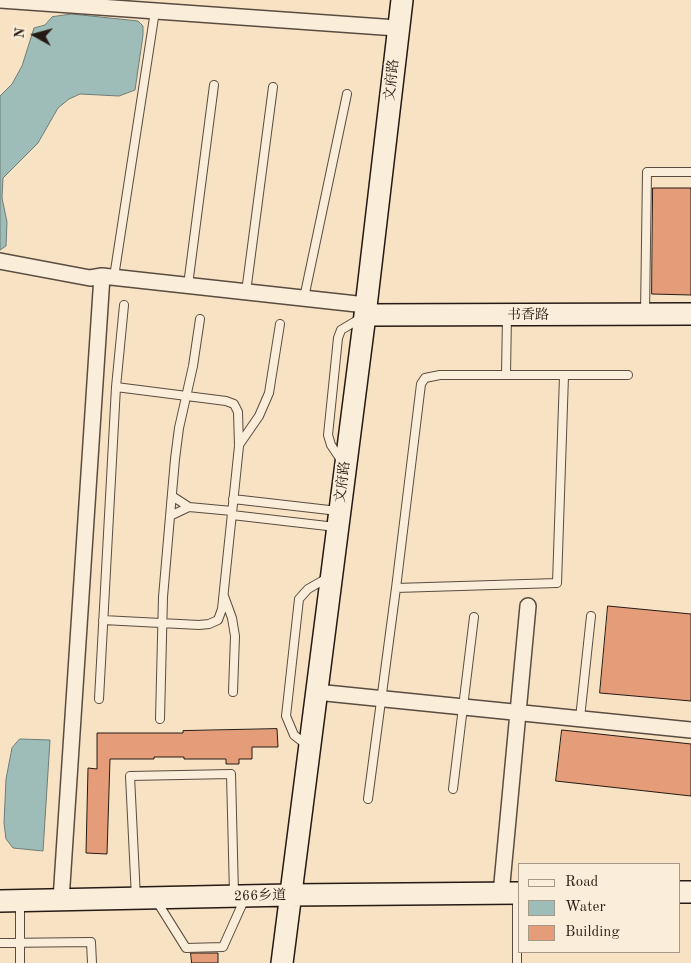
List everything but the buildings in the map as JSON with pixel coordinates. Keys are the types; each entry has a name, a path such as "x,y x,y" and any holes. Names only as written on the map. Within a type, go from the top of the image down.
{"street":[{"path":"0,0 398,28"},
{"name":"文府路","path":"282,963 366,310 402,0"},
{"path":"0,261 90,278 108,277 304,298 366,310"},
{"path":"60,900 108,277"},
{"name":"书香路","path":"366,310 507,315 691,314"},
{"path":"513,893 518,712 528,606"},
{"path":"316,692 691,730"},
{"name":"266乡道","path":"10,901 290,895 513,893"}],"lane":[{"path":"108,277 155,11"},
{"path":"188,285 214,85"},
{"path":"246,292 273,87"},
{"path":"304,298 347,94"},
{"path":"645,314 647,172 691,172"},
{"path":"98,699 116,387 124,305"},
{"path":"506,375 507,315"},
{"path":"160,719 162,624 177,443 193,366 200,319"},
{"path":"239,446 259,416 269,393 280,324"},
{"path":"368,799 422,384 425,378 432,375 628,375"},
{"path":"396,588 557,583 564,376"},
{"path":"103,620 162,624 209,624 218,620 223,593 239,446 238,412 234,404 226,401 116,387"},
{"path":"172,496 189,507 232,513 339,520"},
{"path":"233,500 339,520"},
{"path":"170,516 189,507"},
{"path":"309,748 294,735 286,716 299,599 308,589 332,575"},
{"path":"223,593 232,618 235,636 233,692"},
{"path":"580,718 591,616"},
{"path":"453,789 474,617"},
{"path":"231,774 240,896 224,947 186,948 145,898 130,776 231,774"},
{"path":"513,893 517,963"},
{"path":"10,901 20,943 20,963"},
{"path":"0,943 92,942 92,963"}],"water":[{"path":"72,14 138,21 143,26 135,90 119,96 80,94 69,99 58,108 38,143 3,178 2,198 7,222 6,246 0,250 0,96 12,84 22,66 34,28 45,25 52,17"},
{"path":"20,739 50,740 43,851 13,848 6,839 4,823 6,779 12,748"}]}
